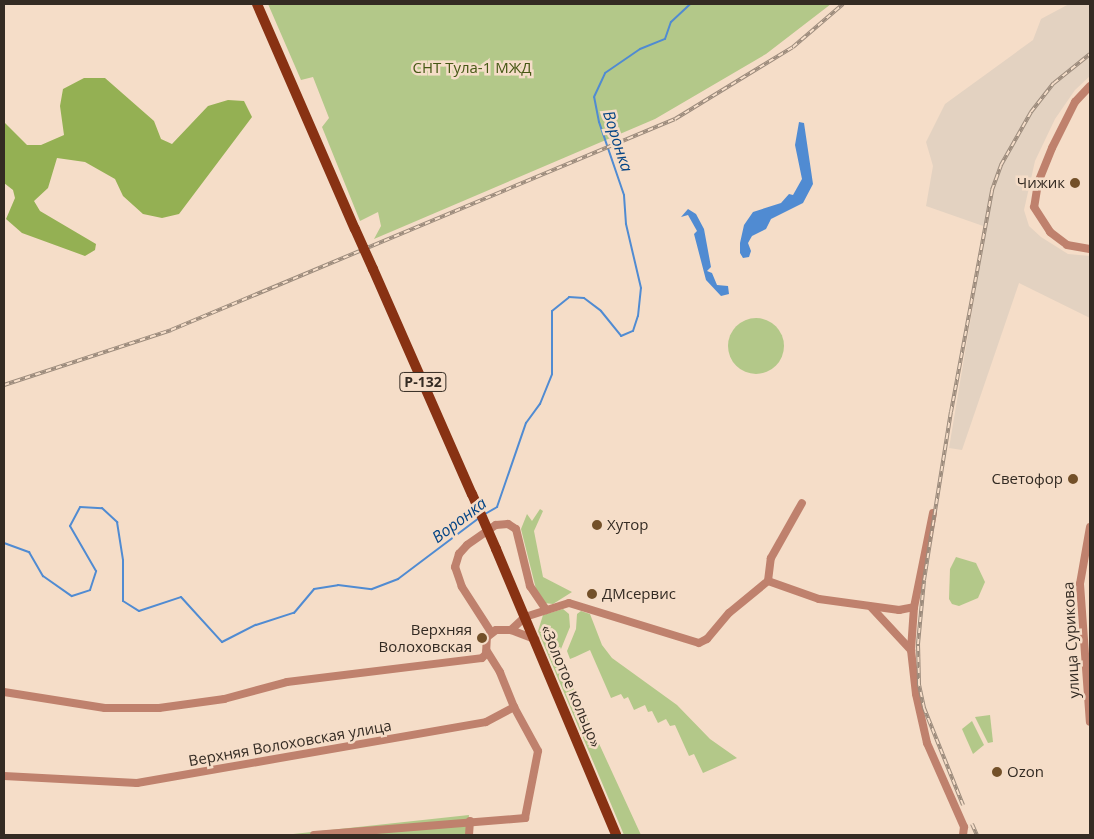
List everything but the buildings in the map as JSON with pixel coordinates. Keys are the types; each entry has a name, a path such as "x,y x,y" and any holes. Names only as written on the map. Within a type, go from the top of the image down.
{"main road":[{"name":"«Золотое кольцо»","path":"257,4 535,639 616,835"}],"street":[{"path":"1090,86 1075,102 1052,148 1038,183 1034,207 1050,232 1067,245 1090,249"},
{"path":"511,630 525,617 569,603 696,644 707,639 729,613 768,581 771,558 802,503"},
{"path":"933,513 914,607 911,650 916,694 929,749 964,831"},
{"path":"491,632 462,586 455,567 458,556 467,545 496,525 508,524 516,529 530,586 546,610"},
{"name":"улица Сурикова","path":"1090,527 1080,584 1090,722"},
{"path":"768,581 819,599 899,610 914,607"},
{"path":"871,607 911,650"},
{"path":"314,835 525,818 538,751 514,706 500,672 487,651 486,639 491,632 511,630 535,639"},
{"path":"4,692 105,708 159,708 217,700 287,682 483,658 487,651"},
{"name":"Верхняя Волоховская улица","path":"4,776 76,782 145,782 448,731 486,722 514,706"},
{"path":"469,835 470,821"}],"shaded area":[{"path":"1069,4 1090,4 1090,76 1075,90 1055,119 1035,161 1024,210 1029,226 1041,237 1068,254 1090,256 1090,318 1019,283 962,450 949,448 986,227 926,206 933,166 926,142 945,104 1033,40 1041,19"}],"green space":[{"name":"СНТ Тула-1 МЖД","path":"268,4 831,4 766,54 655,119 374,239 381,226 378,212 360,221 322,127 329,118 313,77 301,80"},
{"path":"84,78 105,78 154,121 161,139 172,144 208,106 228,100 244,101 252,117 179,214 162,218 143,214 123,196 115,179 85,162 57,158 48,188 34,201 40,211 96,244 95,250 85,256 22,233 6,219 15,198 13,190 4,183 4,122 27,145 41,145 64,135 60,106 63,89"},
{"path":"756,318 767,320 776,326 782,335 784,346 782,357 776,366 767,372 756,374 745,372 736,366 730,357 728,346 730,335 736,326 745,320"},
{"path":"540,509 543,511 534,531 543,577 572,592 553,604 544,603 537,593 521,529 527,514 532,521"},
{"path":"956,557 976,563 985,582 978,598 959,606 952,604 949,599 950,569"},
{"path":"563,609 569,614 570,627 561,649 562,663 641,835 624,835 538,631 543,615"},
{"path":"581,611 590,614 602,645 612,658 677,705 710,739 737,758 703,773 694,754 689,756 675,725 670,726 666,719 658,723 652,711 648,712 645,705 634,710 628,697 624,699 621,694 611,698 590,650 570,659 567,651 576,629 577,614"},
{"path":"990,715 993,742 988,743 975,717"},
{"path":"972,721 984,745 973,754 962,729"},
{"path":"469,815 467,835 284,835"}],"water":[{"path":"799,122 804,123 813,184 803,203 771,219 766,229 752,236 748,243 751,251 749,257 743,258 740,253 740,243 744,225 753,212 781,203 789,194 793,195 802,179 795,145"},
{"path":"688,209 696,214 704,229 711,267 707,271 712,273 717,285 728,286 729,294 721,296 706,280 694,234 697,231 688,215 681,217"}],"waterway":[{"name":"Воронка","path":"485,514 497,507 526,423 540,404 552,374 552,311 569,297 584,298 601,311 621,336 633,331 638,316 641,288 626,224 624,195 599,122 594,97 605,73 640,49 665,39 671,22 690,4"},
{"name":"Воронка","path":"4,543 29,552 43,576 72,596 90,590 96,571 70,526 80,507 102,508 117,522 123,560 123,601 139,611 181,597 222,642 256,625 294,613 314,589 338,585 372,589 398,579 479,518"}],"railway":[{"path":"4,385 171,330 675,119 793,47 843,4"},
{"path":"963,805 924,708 919,684 918,644 924,580 951,412 992,190 1001,165 1031,112 1054,83 1090,54"},
{"path":"972,824 977,835"}],"place":[{"name":"Чижик","path":"1075,183"},
{"name":"Светофор","path":"1073,479"},
{"name":"Хутор","path":"597,525"},
{"name":"ДМсервис","path":"592,594"},
{"name":"Верхняя Волоховская","path":"482,638"},
{"name":"Ozon","path":"997,772"}]}
